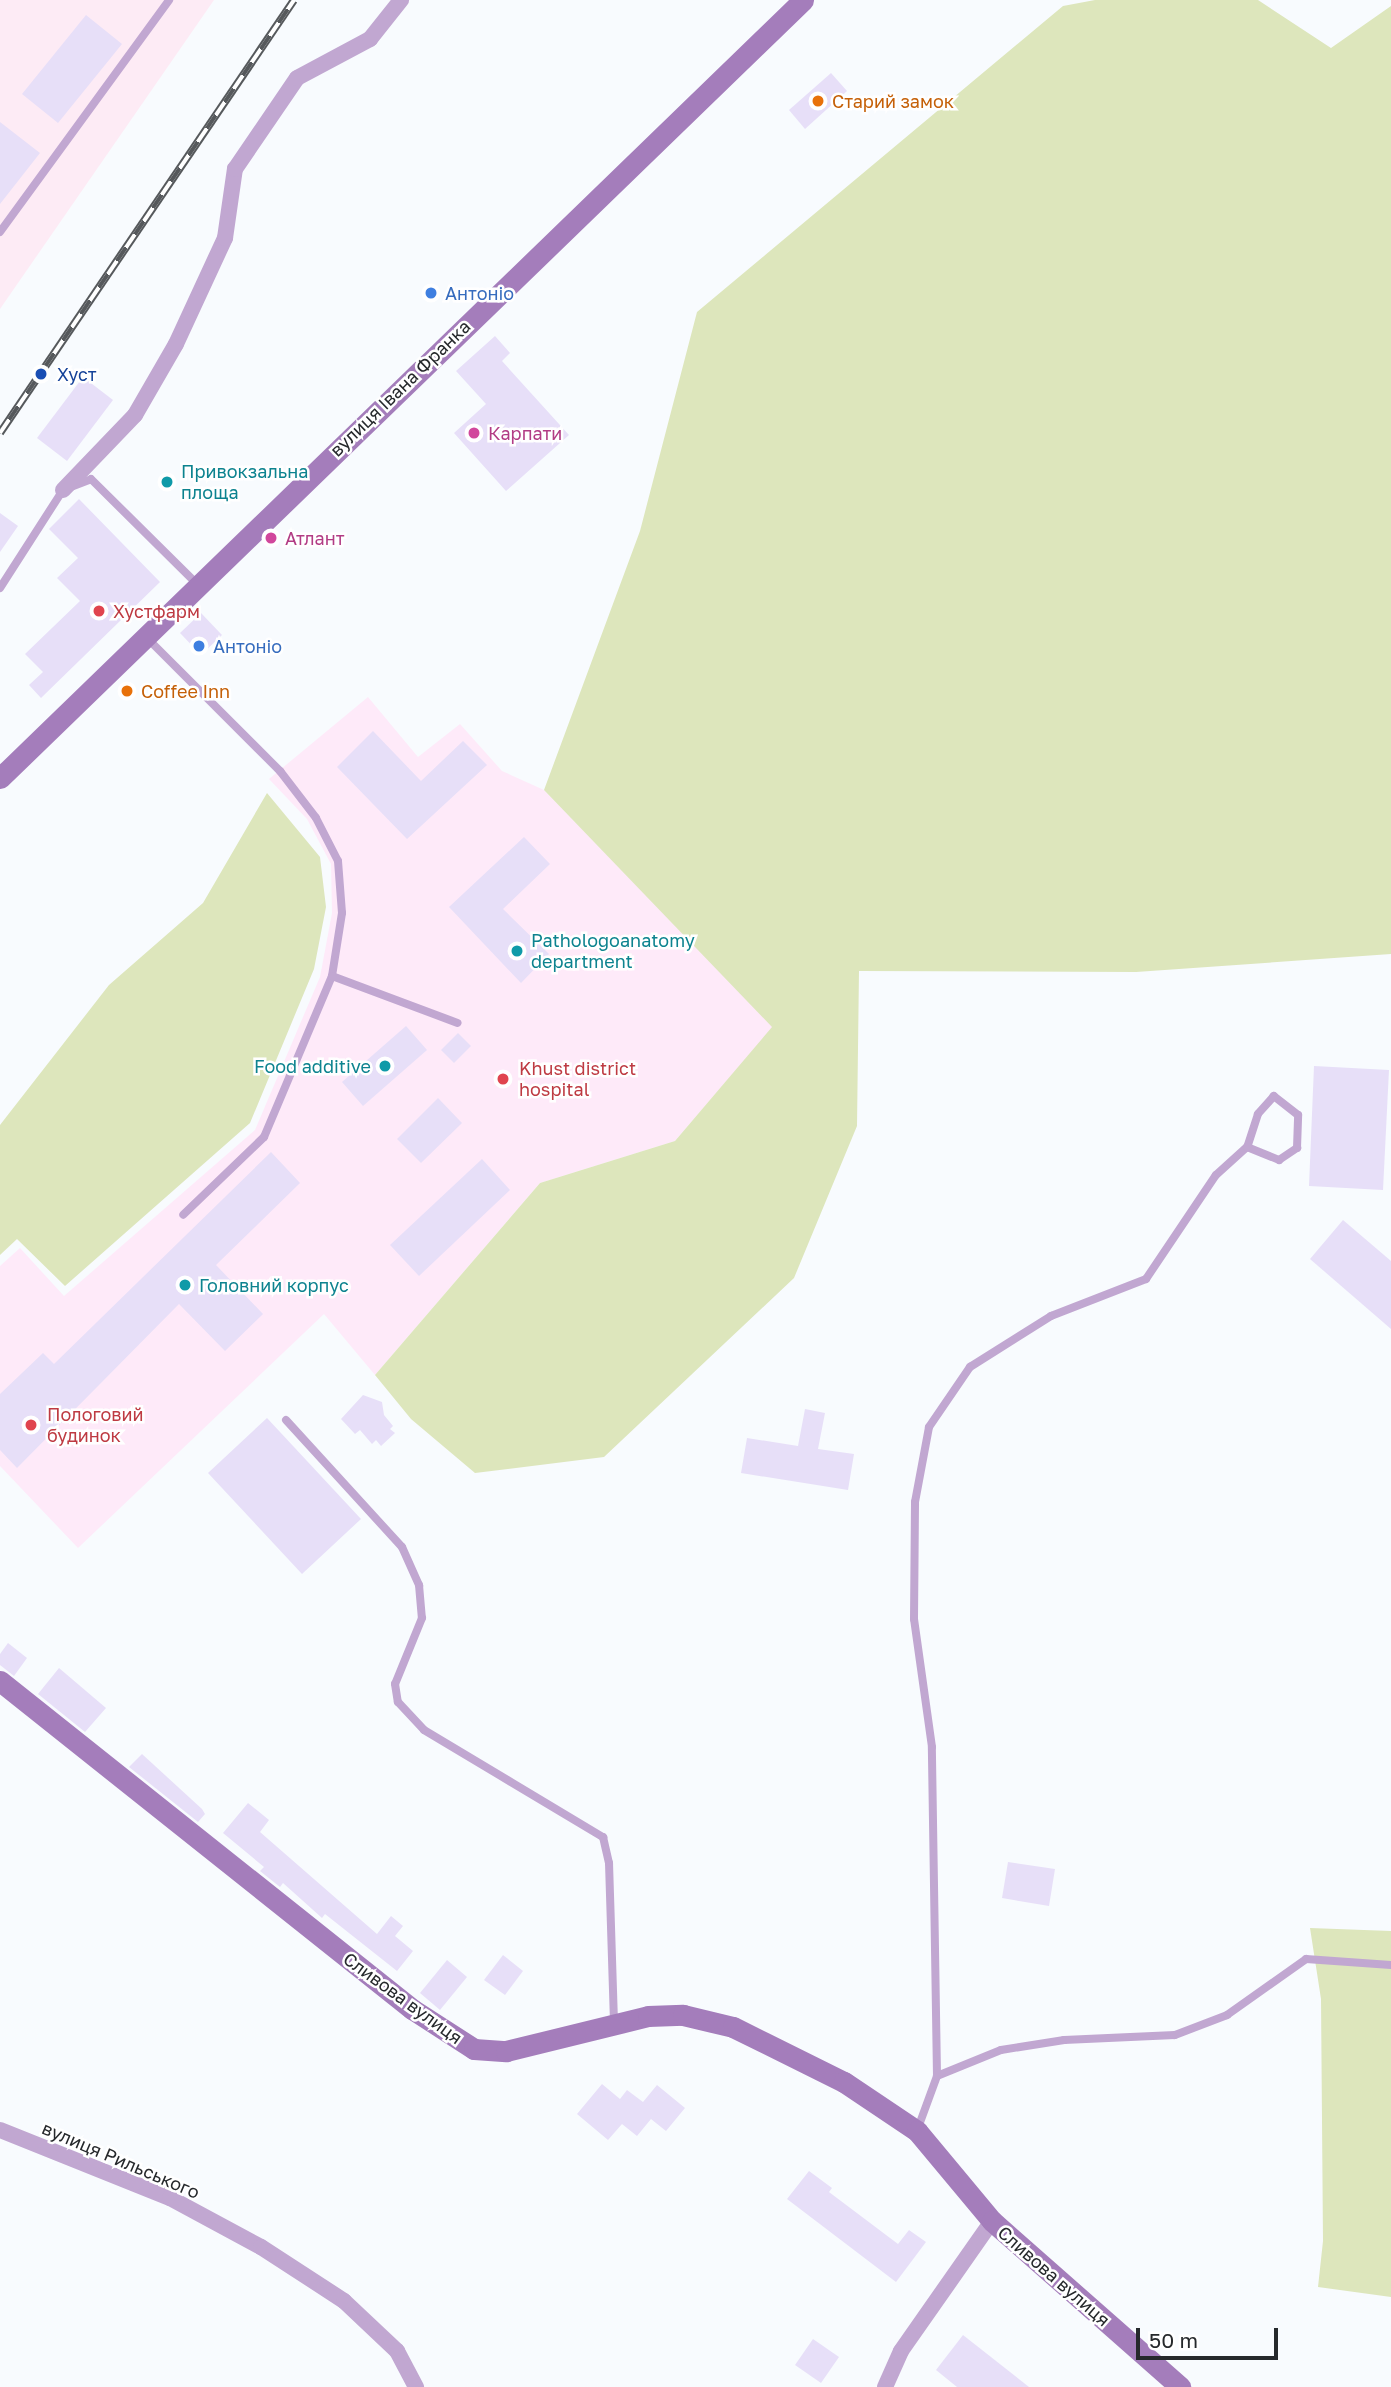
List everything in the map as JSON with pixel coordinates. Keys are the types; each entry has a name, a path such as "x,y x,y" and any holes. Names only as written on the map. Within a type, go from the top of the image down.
{"street":[{"path":"63,490 135,415 176,345 225,238 235,169 273,112 297,78 370,39 401,0"},
{"name":"вулиця Івана Франка","path":"0,778 803,0"},
{"name":"Сливова вулиця","path":"0,1681 412,2009 474,2049 506,2051 648,2017 683,2015 733,2027 844,2082 916,2131 992,2221 1180,2387"},
{"name":"вулиця Рильського","path":"0,2130 170,2198 261,2247 344,2301 397,2351 416,2387"},
{"name":"Сливова вулиця","path":"885,2387 901,2351 992,2221"}],"lane":[{"path":"0,232 169,0"},
{"path":"0,588 63,490 91,479 199,586"},
{"path":"146,638 279,771 316,818 338,861 342,913 332,976 264,1137 183,1215"},
{"path":"332,976 458,1023"},
{"path":"916,2131 937,2076 932,1747 914,1619 915,1502 929,1427 970,1367 1051,1317 1146,1279 1216,1175 1247,1147 1258,1114 1273,1096 1298,1115 1297,1147 1279,1160 1247,1147"},
{"path":"286,1420 402,1547 419,1585 422,1618 395,1684 397,1702 424,1730 603,1837 610,1863 614,2026"},
{"path":"937,2076 1001,2050 1064,2040 1175,2035 1227,2015 1306,1959 1391,1965"}],"shaded area":[{"path":"0,0 214,0 0,309"},
{"name":"Khust district hospital","path":"368,697 418,757 460,724 502,771 544,790 773,1027 675,1141 540,1183 375,1375 324,1314 78,1548 0,1466 0,1266 20,1248 64,1296 255,1130 320,977 332,913 331,864 307,819 269,779"}],"green space":[{"path":"1095,0 1258,0 1331,48 1391,6 1391,954 1136,972 859,971 857,1126 794,1278 604,1457 475,1473 411,1419 375,1375 540,1183 675,1141 772,1027 544,790 640,531 697,312 1063,6"},
{"path":"267,793 320,857 326,907 314,969 250,1123 65,1286 17,1239 0,1255 0,1125 109,985 203,903"},
{"path":"1310,1928 1391,1931 1391,2297 1318,2287 1323,2241 1321,1999"}],"building":[{"path":"86,15 122,44 58,123 22,94"},
{"name":"Старий замок","path":"831,73 847,91 805,129 789,110"},
{"path":"0,122 40,153 0,204"},
{"path":"495,336 510,353 502,361 569,435 506,491 454,433 486,404 456,371"},
{"path":"83,377 113,400 67,461 37,438"},
{"path":"79,499 160,582 41,698 29,685 43,672 25,654 80,601 57,578 78,558 49,529"},
{"path":"0,513 18,526 0,552"},
{"path":"201,613 222,635 201,655 180,633"},
{"path":"373,731 421,781 463,741 487,765 407,839 337,767"},
{"path":"524,837 550,864 503,909 549,954 521,983 449,907"},
{"name":"Food additive","path":"406,1026 427,1050 363,1106 342,1082"},
{"path":"458,1033 471,1046 454,1063 441,1050"},
{"path":"1314,1066 1389,1070 1383,1190 1309,1186"},
{"path":"438,1098 462,1123 421,1163 397,1139"},
{"name":"Головний корпус","path":"271,1152 300,1183 216,1265 263,1314 225,1351 179,1304 17,1468 0,1450 0,1394 43,1353 54,1364"},
{"path":"482,1159 510,1190 419,1276 390,1245"},
{"path":"1343,1220 1391,1261 1391,1329 1310,1259"},
{"path":"363,1395 382,1402 384,1415 393,1426 390,1429 395,1433 381,1446 376,1440 372,1444 360,1430 355,1434 341,1419"},
{"path":"805,1409 825,1413 818,1449 854,1454 848,1490 741,1473 747,1438 798,1446"},
{"path":"267,1418 361,1519 302,1574 208,1473"},
{"path":"8,1643 27,1658 14,1676 0,1665 0,1654"},
{"path":"59,1668 106,1708 85,1732 38,1694"},
{"path":"142,1754 202,1809 205,1814 198,1822 129,1767"},
{"path":"248,1803 269,1820 260,1832 377,1934 391,1916 403,1926 395,1936 413,1951 397,1971 325,1914 322,1918 283,1883 280,1887 260,1871 264,1867 223,1833"},
{"path":"1008,1862 1055,1869 1049,1906 1002,1898"},
{"path":"503,1955 523,1971 505,1995 484,1980"},
{"path":"447,1960 467,1977 440,2010 420,1993"},
{"path":"602,2084 620,2099 627,2090 643,2102 657,2085 685,2108 666,2131 651,2119 637,2136 622,2124 608,2140 577,2114"},
{"path":"809,2171 832,2188 829,2192 898,2244 909,2230 926,2242 896,2282 787,2199"},
{"path":"963,2335 1029,2387 957,2387 936,2370"},
{"path":"813,2339 839,2357 821,2383 795,2365"}],"railway":[{"path":"0,433 294,0"}],"place":[{"name":"Старий замок","path":"818,101"},
{"name":"Антонio","path":"431,293"},
{"name":"Хуст","path":"41,374"},
{"name":"Карпати","path":"474,433"},
{"name":"Привокзальна площа","path":"167,482"},
{"name":"Атлант","path":"271,538"},
{"name":"Хустфарм","path":"99,611"},
{"name":"Антоніо","path":"199,646"},
{"name":"Coffee Inn","path":"127,691"},
{"name":"Pathologoanatomy department","path":"517,951"},
{"name":"Food additive","path":"385,1066"},
{"name":"Khust district hospital","path":"503,1079"},
{"name":"Головний корпус","path":"185,1285"},
{"name":"Пологовий будинок","path":"31,1425"}]}
